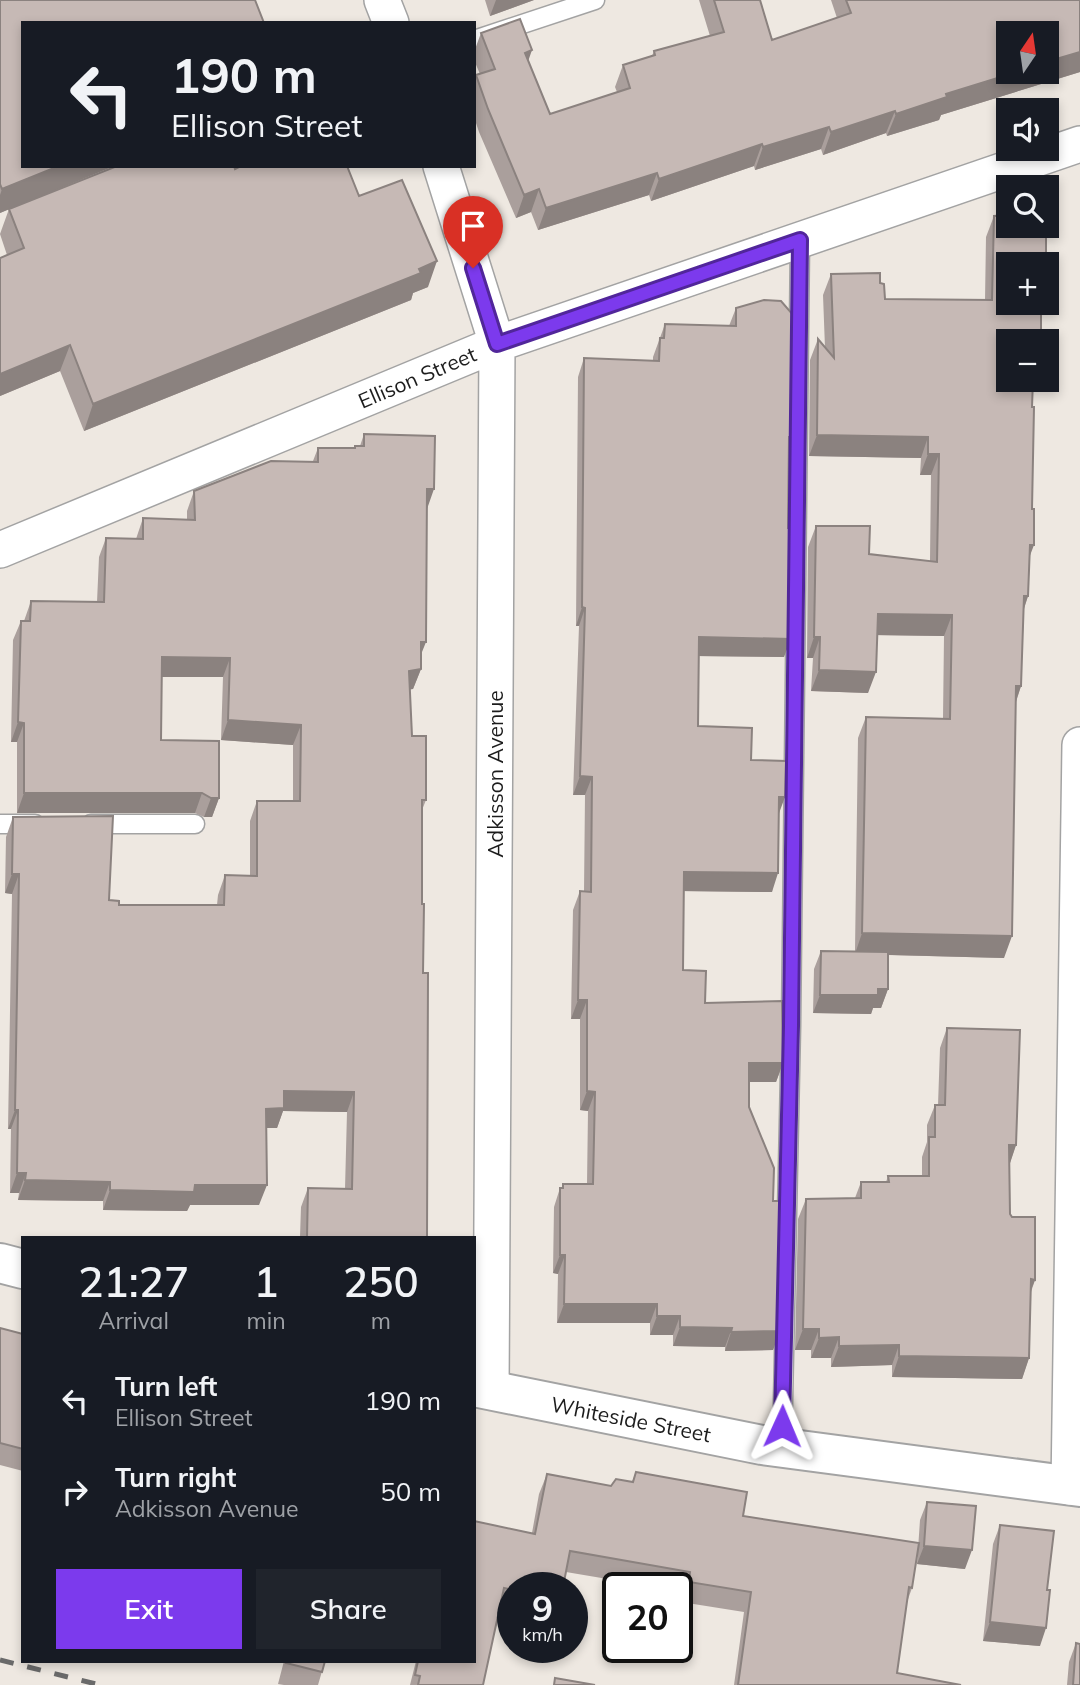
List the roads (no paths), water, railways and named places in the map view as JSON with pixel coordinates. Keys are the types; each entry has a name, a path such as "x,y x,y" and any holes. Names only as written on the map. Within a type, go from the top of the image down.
{"street":[{"path":"382,0 390,21"},
{"name":"Ellison Street","path":"0,550 497,344 1080,144"},
{"name":"Adkisson Avenue","path":"442,168 497,344 483,1389"},
{"path":"1075,1487 1080,745"},
{"path":"0,1264 21,1269"},
{"name":"Whiteside Street","path":"483,1389 782,1448 1075,1487"}],"lane":[{"path":"476,39 595,0"},
{"path":"782,1448 791,1039 800,240"},
{"path":"0,824 195,824"}],"railway":[{"path":"0,1660 100,1685"}]}
